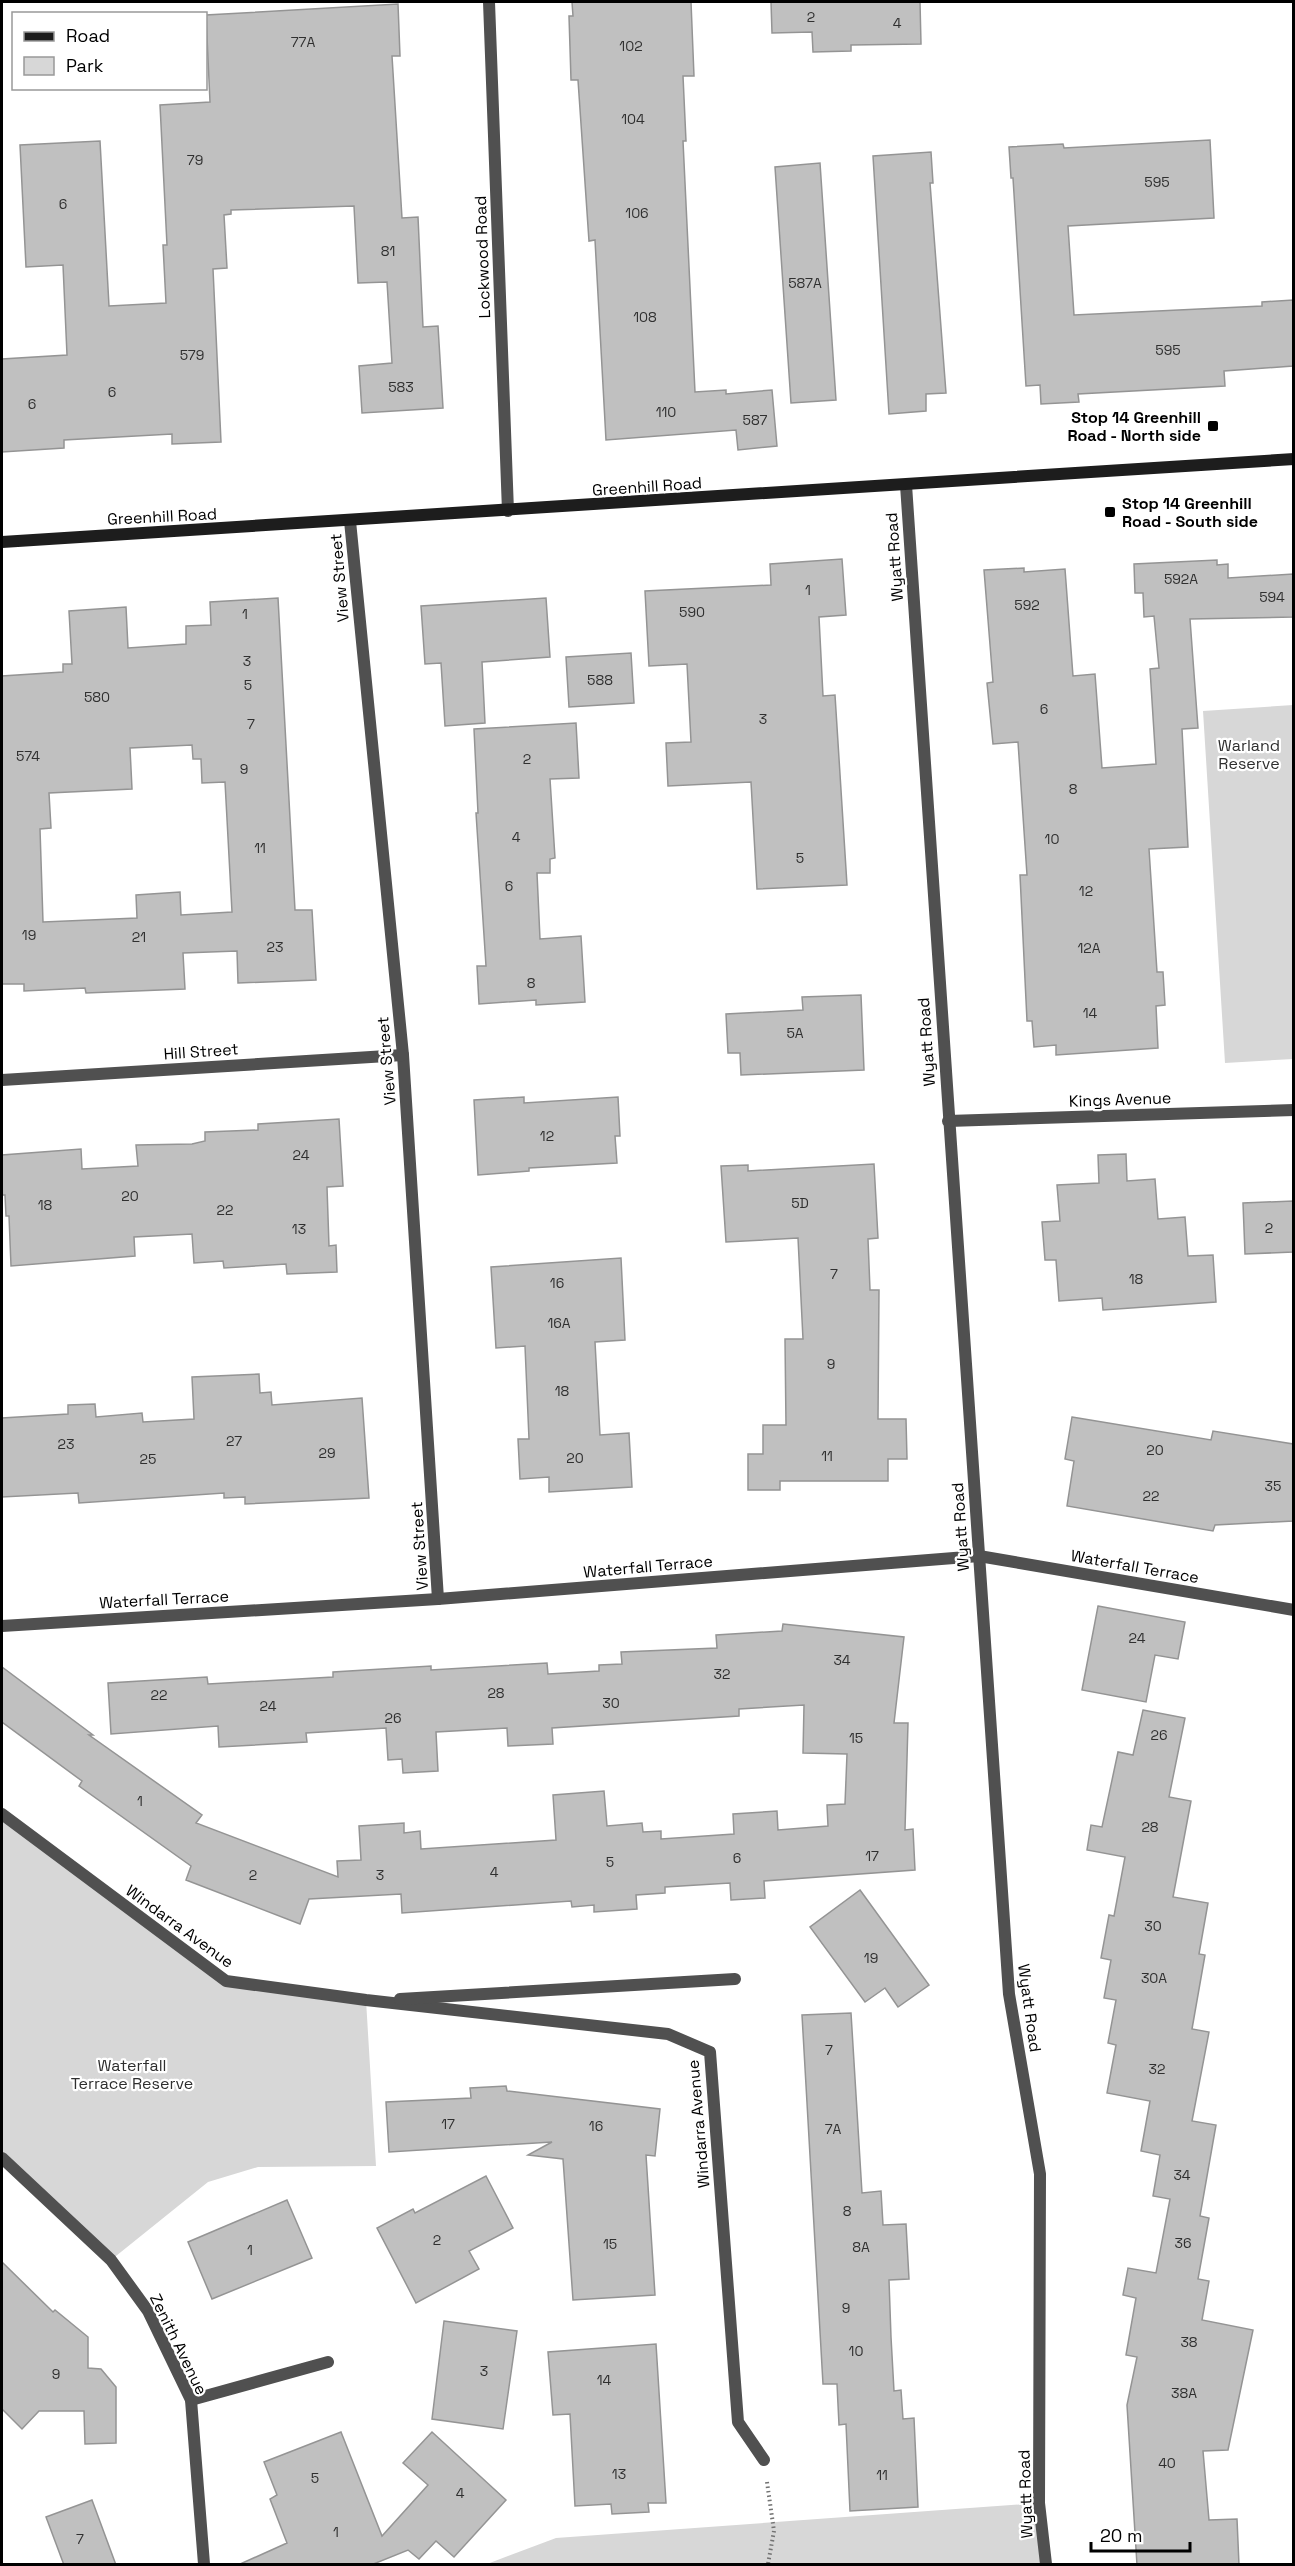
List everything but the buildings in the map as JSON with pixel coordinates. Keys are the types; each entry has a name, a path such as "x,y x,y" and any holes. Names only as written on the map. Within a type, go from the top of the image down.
{"main road":[{"name":"Greenhill Road","path":"2,542 1293,459"}],"street":[{"name":"Lockwood Road","path":"489,2 508,511"},
{"name":"Wyatt Road","path":"906,485 1009,1994 1040,2174 1039,2502 1046,2565"},
{"name":"View Street","path":"350,521 404,1055 438,1599"},
{"name":"Hill Street","path":"2,1080 404,1055"},
{"name":"Kings Avenue","path":"948,1121 1293,1110"},
{"name":"Waterfall Terrace","path":"2,1626 438,1599 979,1556 1293,1610"},
{"name":"Windarra Avenue","path":"2,1814 226,1981 366,2000 668,2034 710,2052 738,2422 764,2460"},
{"name":"Windarra Avenue","path":"366,2000 735,1979"},
{"name":"Zenith Avenue","path":"2,2158 111,2260 148,2311 191,2400 204,2565"},
{"path":"191,2400 328,2362"}],"path":[{"path":"764,2460 774,2531 768,2565"}],"green space":[{"name":"Warland Reserve","path":"1293,705 1293,1059 1225,1063 1203,711"},
{"name":"Waterfall Terrace Reserve","path":"2,1814 226,1981 366,2000 376,2166 258,2167 208,2182 111,2260 2,2158"},
{"path":"1039,2503 1046,2564 487,2564 556,2538"}],"place":[{"name":"Stop 14 Greenhill Road - North side","path":"1213,426"},
{"name":"Stop 14 Greenhill Road - South side","path":"1110,512"}]}
